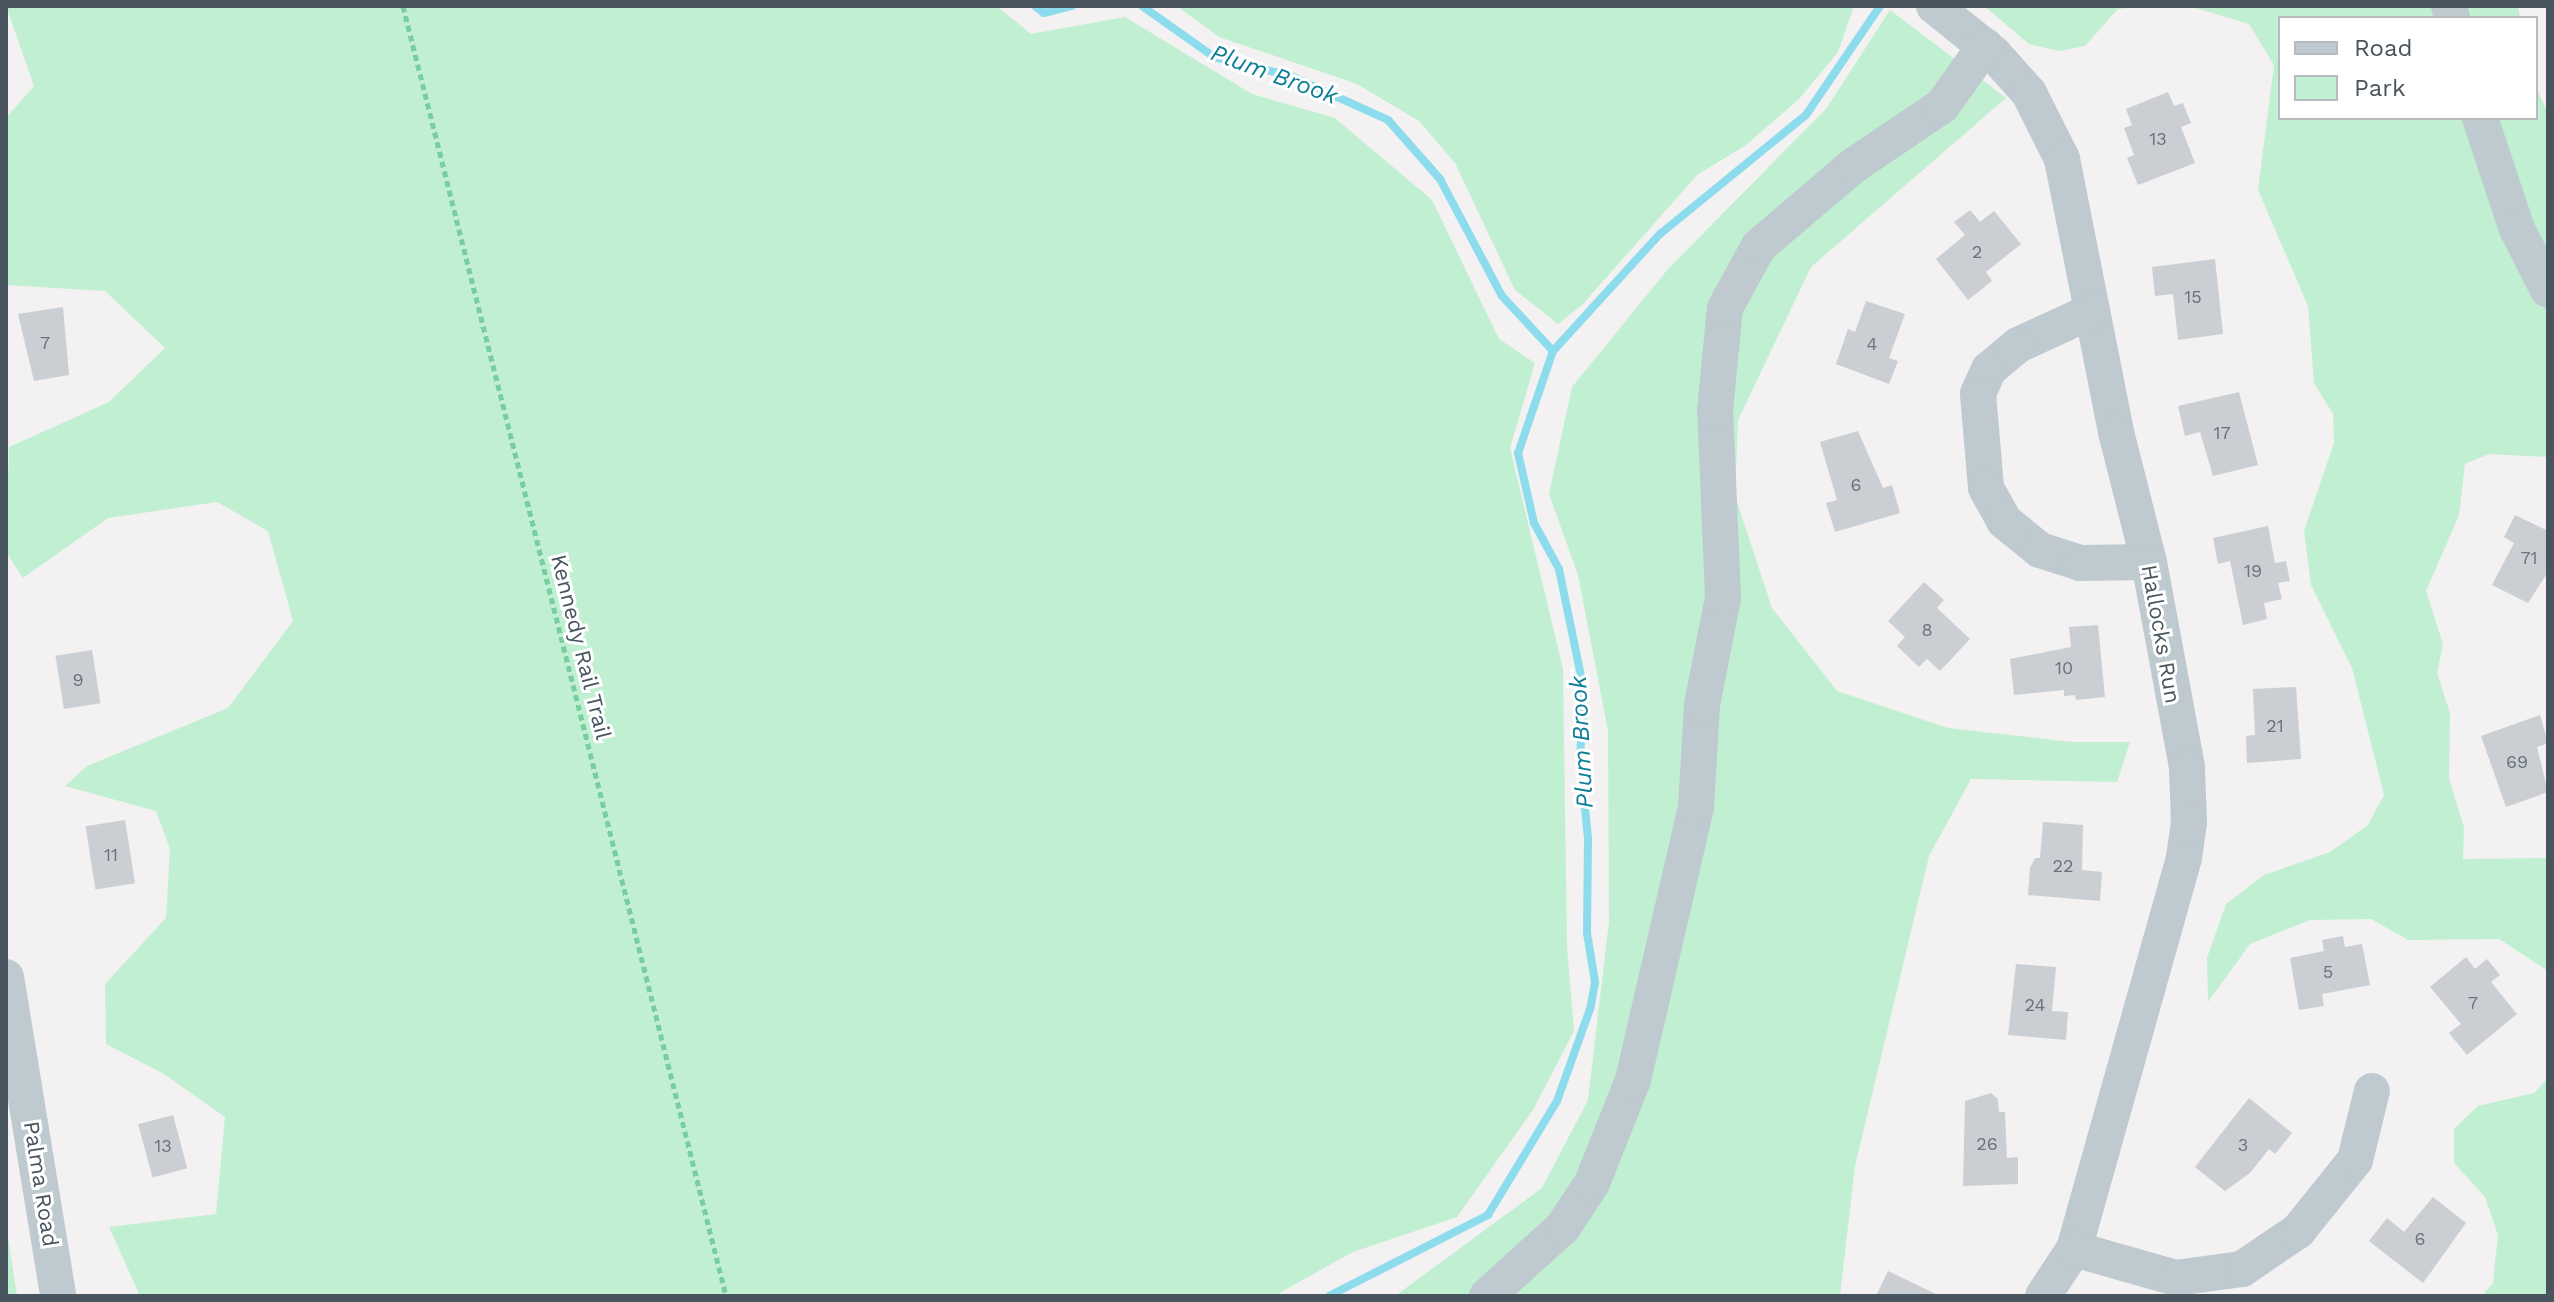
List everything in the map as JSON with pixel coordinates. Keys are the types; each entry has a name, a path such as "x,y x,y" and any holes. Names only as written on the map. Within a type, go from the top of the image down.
{"street":[{"name":"Hallocks Run","path":"1934,6 1985,46 2029,93 2062,159 2092,311 2149,562 2187,768 2189,822 2184,858 2074,1249 2043,1296"},
{"path":"1487,1296 1563,1227 1592,1183 1640,1051 1696,807 1702,705 1723,598 1715,411 1725,308 1759,246 1853,166 1942,106 1985,46"},
{"path":"2481,120 2517,229 2548,290"},
{"path":"2092,311 2018,345 1989,369 1978,394 1986,488 2004,521 2040,550 2080,563 2149,562"},
{"name":"Palma Road","path":"7,985 58,1296"},
{"path":"2074,1249 2176,1278 2242,1269 2298,1231 2355,1160 2372,1091"}],"path":[{"name":"Kennedy Rail Trail","path":"403,6 726,1296"}],"green space":[{"path":"6,6 997,6 1031,34 1125,17 1252,94 1335,118 1432,200 1499,339 1535,363 1510,448 1563,669 1567,947 1574,1031 1533,1110 1457,1217 1353,1252 1274,1296 140,1296 109,1227 216,1214 225,1117 164,1074 106,1044 105,984 166,918 170,849 156,811 65,786 87,766 228,708 293,621 268,531 217,502 108,518 23,578 6,552 9,447 109,402 165,348 105,291 6,285 6,118 34,86"},
{"path":"1177,6 1854,6 1838,52 1799,99 1746,145 1697,175 1582,305 1558,324 1515,290 1455,163 1419,121 1357,84 1219,37"},
{"path":"1984,6 2142,6 2118,9 2085,46 2059,51 2029,44"},
{"path":"2189,6 2518,6 2520,16 2278,16 2278,120 2538,120 2538,91 2548,114 2548,457 2489,454 2465,464 2459,515 2426,591 2443,644 2437,673 2450,713 2449,779 2464,827 2463,859 2548,858 2548,971 2499,939 2408,940 2371,919 2310,920 2250,944 2208,1002 2207,958 2226,904 2264,875 2330,852 2368,825 2384,795 2352,668 2311,585 2304,531 2334,443 2333,414 2314,383 2308,306 2258,190 2274,65 2249,24"},
{"path":"1890,10 2006,98 1811,267 1738,420 1735,496 1772,608 1837,691 1948,728 2072,742 2130,742 2117,782 1971,779 1929,856 1855,1166 1840,1296 1395,1296 1542,1188 1588,1100 1609,921 1608,731 1578,575 1549,494 1572,387 1668,269 1826,109"},
{"path":"2548,1078 2548,1296 2482,1296 2493,1283 2498,1235 2485,1197 2454,1163 2454,1129 2478,1106 2534,1093"},
{"path":"6,1224 17,1296 6,1296"}],"building":[{"path":"2168,92 2174,106 2183,103 2191,123 2181,127 2195,163 2138,185 2127,158 2134,155 2124,128 2132,125 2126,109"},
{"path":"1970,210 1980,222 1994,211 2021,244 1986,272 1992,281 1968,300 1936,259 1965,235 1954,222"},
{"path":"2215,259 2223,334 2178,340 2173,294 2155,296 2152,267"},
{"path":"1866,301 1905,314 1889,358 1898,361 1889,384 1836,364 1848,329 1855,332"},
{"path":"63,307 69,375 34,381 18,314"},
{"path":"2239,392 2258,465 2213,476 2200,432 2185,436 2178,406"},
{"path":"1858,431 1883,488 1892,485 1900,513 1835,532 1826,503 1837,500 1820,442"},
{"path":"2515,515 2548,531 2548,572 2528,603 2492,585 2514,543 2504,537"},
{"path":"2268,526 2275,563 2286,561 2290,581 2278,583 2282,599 2264,603 2267,619 2243,625 2230,561 2218,564 2213,538"},
{"path":"1924,582 1944,600 1937,608 1970,639 1940,671 1927,659 1919,667 1897,646 1905,637 1888,621"},
{"path":"2098,625 2105,697 2076,700 2075,695 2064,696 2064,690 2014,695 2010,659 2071,647 2069,627"},
{"path":"92,650 100,703 64,709 55,656"},
{"path":"2296,687 2301,759 2247,763 2246,736 2255,735 2253,689"},
{"path":"2540,715 2548,743 2537,747 2548,792 2506,807 2481,736"},
{"path":"125,820 135,883 96,889 85,826"},
{"path":"2043,822 2083,825 2082,870 2102,872 2100,901 2028,895 2030,868 2035,858 2040,858"},
{"path":"2343,936 2345,947 2362,944 2370,985 2322,994 2324,1006 2299,1010 2290,958 2324,951 2322,940"},
{"path":"2466,957 2475,969 2487,959 2500,975 2491,982 2517,1014 2467,1055 2449,1033 2461,1024 2430,987"},
{"path":"2016,964 2056,967 2052,1011 2068,1012 2066,1040 2008,1035"},
{"path":"1991,1093 1998,1099 1999,1112 2005,1112 2007,1158 2018,1157 2018,1184 1963,1186 1965,1101"},
{"path":"2249,1098 2292,1133 2275,1154 2269,1149 2250,1173 2225,1191 2195,1167"},
{"path":"173,1115 187,1168 152,1177 138,1124"},
{"path":"2433,1197 2466,1223 2423,1283 2369,1241 2387,1218 2404,1232"},
{"path":"1888,1271 1940,1296 1876,1296"}],"waterway":[{"name":"Plum Brook","path":"1035,6 1044,13 1072,6"},
{"name":"Plum Brook","path":"1142,6 1214,57 1291,76 1388,120 1440,179 1502,296 1553,351 1518,453 1534,523 1559,569 1584,691 1580,758 1588,838 1587,933 1595,982 1590,1009 1557,1101 1488,1215 1329,1296"},
{"path":"1553,351 1660,234 1806,115 1880,6"}]}
